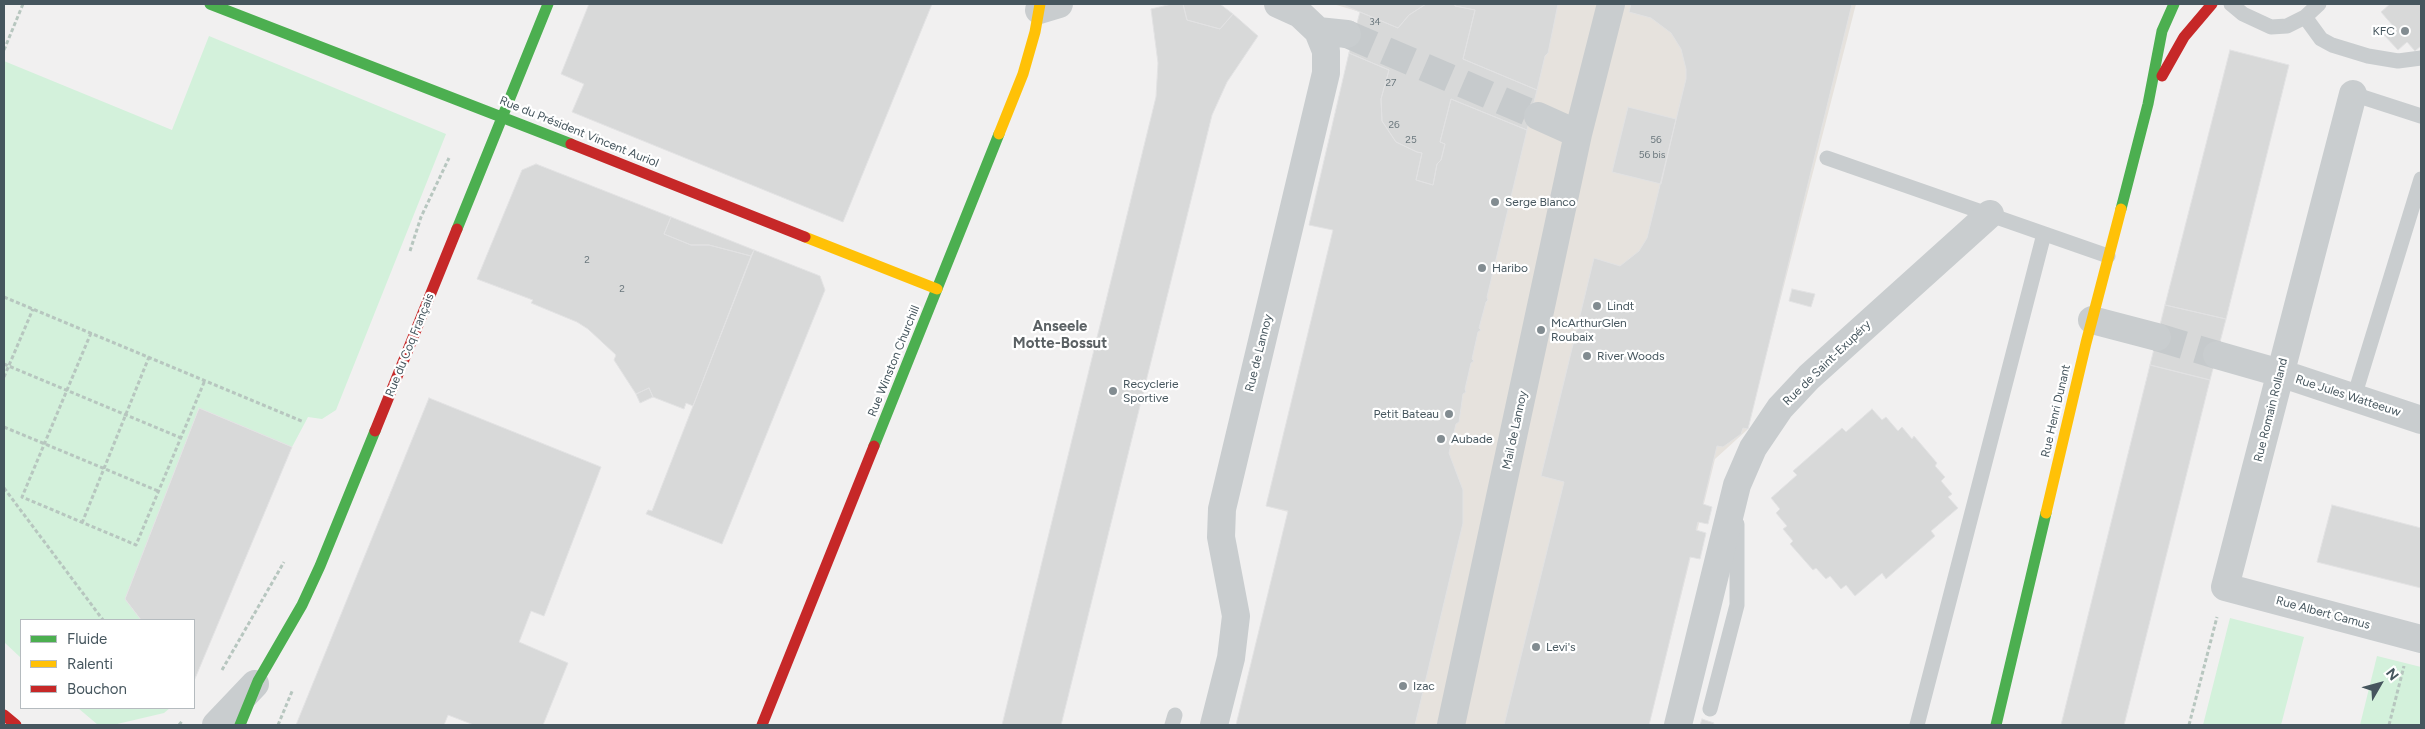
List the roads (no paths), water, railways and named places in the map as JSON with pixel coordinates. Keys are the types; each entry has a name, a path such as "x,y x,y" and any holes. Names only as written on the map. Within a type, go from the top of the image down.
{"street":[{"name":"Rue du Président Vincent Auriol","path":"210,4 503,117 937,290"},
{"name":"Rue du Coq Français","path":"240,725 258,681 314,579 548,4"},
{"name":"Rue de Lannoy","path":"1214,725 1231,658 1236,616 1222,537 1222,509 1326,73 1326,51 1318,31 1300,14 1278,4"},
{"name":"Mail de Lannoy","path":"1451,725 1578,134 1611,4"},
{"name":"Rue Henri Dunant","path":"1996,725 2092,320 2148,104 2162,31 2174,4"},
{"name":"Rue Henri Dunant","path":"2148,104 2178,46 2212,4"},
{"name":"Rue Winston Churchill","path":"762,725 1023,74 1046,6"},
{"path":"1318,31 1347,34"},
{"name":"Rue Romain Rolland","path":"2225,588 2352,94"},
{"path":"1538,116 1578,134"},
{"name":"Rue de Saint-Exupéry","path":"1678,725 1737,485 1753,448 1793,393 1990,214"},
{"path":"2092,320 2157,337"},
{"name":"Rue Jules Watteeuw","path":"2216,355 2280,373 2421,420"},
{"name":"Rue Albert Camus","path":"2225,588 2416,638"},
{"name":"Rue du Coq Français","path":"216,725 258,681"},
{"path":"4,715 16,725"}],"lane":[{"path":"2231,4 2243,14 2270,27 2287,26 2305,17 2319,4"},
{"path":"2305,17 2321,39 2332,45 2368,56 2398,61 2421,58"},
{"path":"2352,94 2421,116"},
{"path":"1827,158 2108,256"},
{"path":"2354,397 2421,179"},
{"path":"1917,725 2044,234"},
{"path":"1710,709 1737,605 1737,485"}],"tunnel":[{"path":"1347,34 1538,116"},
{"path":"2157,337 2217,355"}],"place":[{"name":"KFC","path":"2405,31"},
{"name":"Serge Blanco","path":"1495,202"},
{"name":"Haribo","path":"1482,268"},
{"name":"Lindt","path":"1597,306"},
{"name":"McArthurGlen Roubaix","path":"1541,330"},
{"name":"River Woods","path":"1587,356"},
{"name":"Recyclerie Sportive","path":"1113,391"},
{"name":"Petit Bateau","path":"1449,414"},
{"name":"Aubade","path":"1441,439"},
{"name":"Levi's","path":"1536,647"},
{"name":"Izac","path":"1403,686"}],"district":[{"name":"Anseele Motte-Bossut","path":"1060,336"}]}
